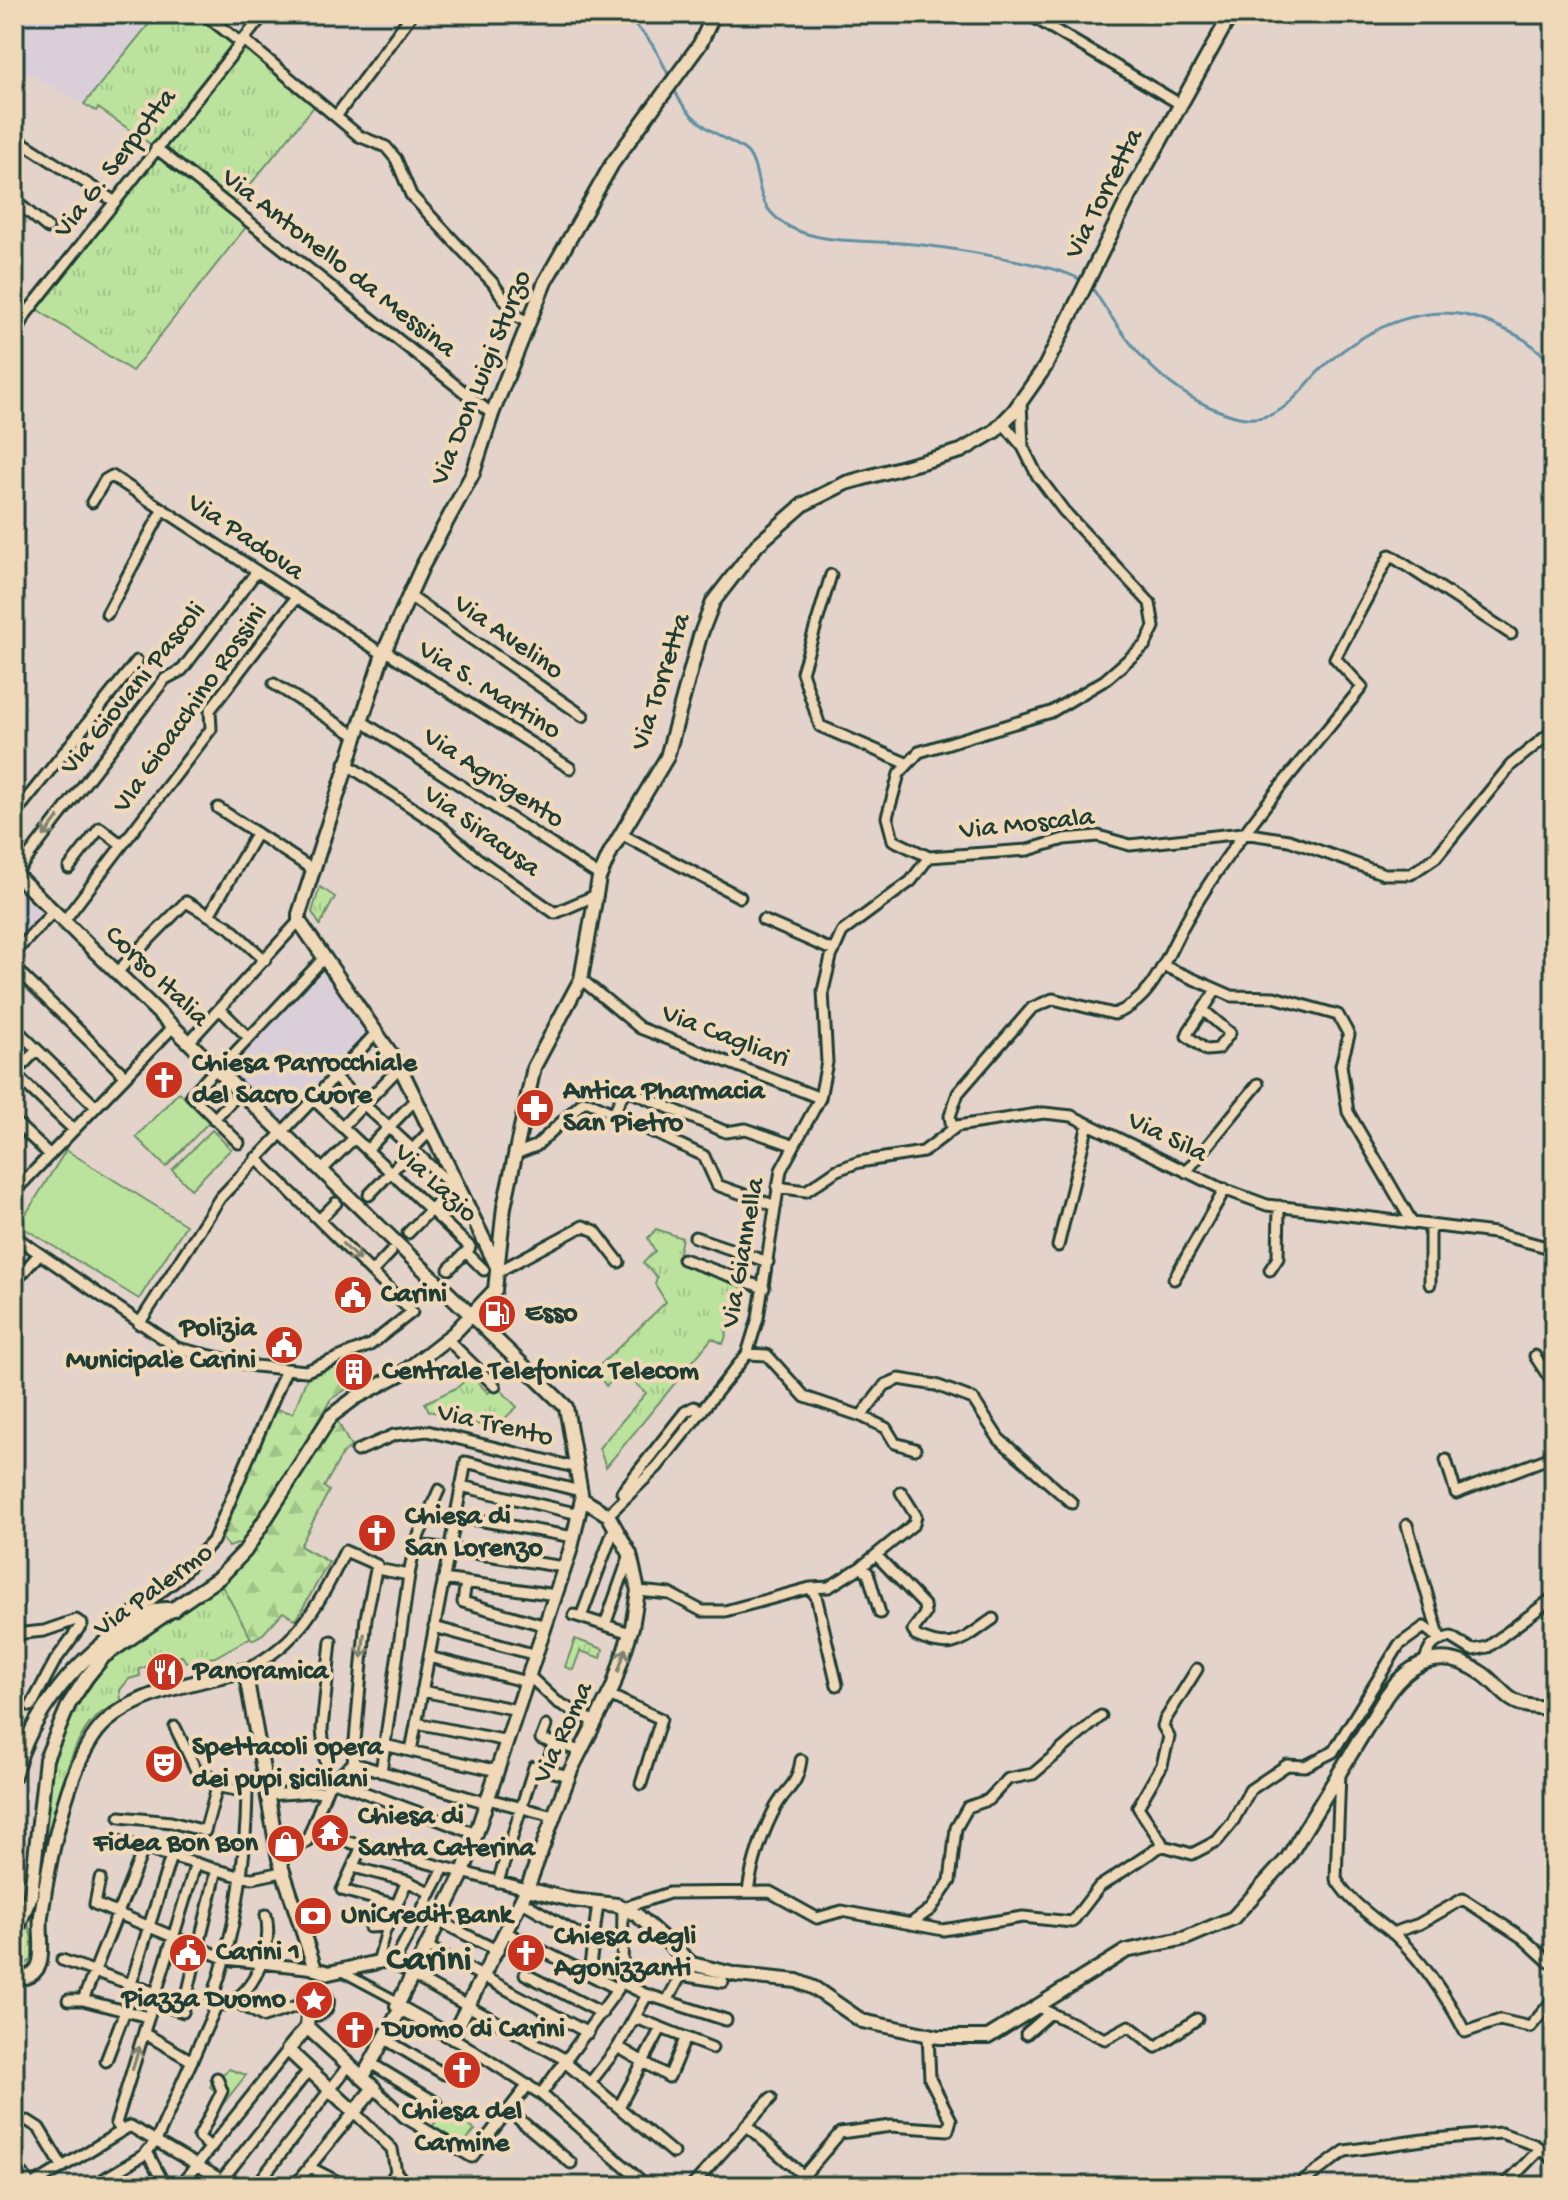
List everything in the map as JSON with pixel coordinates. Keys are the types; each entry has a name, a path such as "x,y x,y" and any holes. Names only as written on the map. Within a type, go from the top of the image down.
{"street":[{"path":"204,14 337,115 359,136 386,147 396,159 411,195 463,247 507,299 515,315 527,322"},
{"name":"Via G. Serpotta","path":"14,339 26,314 264,14"},
{"path":"337,115 412,14"},
{"name":"Via Don Luigi Sturzo","path":"299,921 345,763 384,652 408,595 473,473 527,322 567,241 612,164 700,44 714,14"},
{"path":"1028,14 1180,104"},
{"name":"Via Torretta","path":"471,1316 495,1290 504,1207 534,1067 581,979 600,876 669,752 700,636 713,602 764,537 786,516 823,493 855,480 961,451 1003,423 1045,367 1180,104 1231,14"},
{"path":"14,137 114,201"},
{"name":"Via Antonello da Messina","path":"156,148 492,414"},
{"path":"14,200 48,228"},
{"path":"14,304 26,314"},
{"path":"1021,402 1023,447"},
{"path":"831,575 802,672 820,726 908,764 919,752 1051,712 1105,680 1145,645 1154,627 1150,603 1064,511 1037,475 1023,447 1003,423"},
{"name":"Via Padova","path":"92,502 105,480 112,476 295,599 384,652"},
{"path":"107,614 163,509"},
{"path":"952,1128 950,1116 958,1093 1032,1008 1053,999 1114,1014 1131,1005 1166,967 1187,920 1243,833 1362,687 1335,658 1390,555 1511,634"},
{"name":"Via Giovani Pascoli","path":"15,873 165,679 182,670 257,571"},
{"name":"Via Avelino","path":"408,595 583,716"},
{"name":"VIa Gioacchino Rossini","path":"14,953 59,916 122,845 211,729 210,710 295,599"},
{"name":"Via S. Martino","path":"384,652 570,768"},
{"path":"14,815 137,661"},
{"path":"274,684 355,735"},
{"name":"Via Agrigento","path":"360,720 600,876"},
{"name":"Via Moscala","path":"908,764 899,774 887,817 893,840 929,857 1028,850 1064,839 1098,836 1130,845 1243,833 1289,840 1384,874 1411,874 1436,857 1511,765 1554,730"},
{"name":"Via Siracusa","path":"345,763 443,828 478,859 555,913 594,896"},
{"path":"218,808 312,869"},
{"path":"69,868 100,828 122,845"},
{"path":"209,915 257,833"},
{"path":"621,834 740,897"},
{"name":"Via Giannella","path":"612,1521 747,1354 764,1288 777,1187 792,1145 820,1098 827,1062 823,991 834,951 842,932 911,881 929,857"},
{"name":"Corso Italia","path":"15,873 566,1407 581,1495 574,1537 463,1873 385,2039 363,2077"},
{"path":"117,972 183,902 193,902 229,927 265,960"},
{"path":"763,920 834,951"},
{"path":"189,1042 299,921 400,1067 456,1190 499,1271 583,1226 595,1231 619,1262"},
{"path":"239,1143 191,1095 325,957"},
{"path":"14,967 125,1076"},
{"path":"1166,967 1216,990 1255,998 1274,997 1338,1015 1349,1035 1341,1065 1348,1112 1412,1222"},
{"name":"Via Cagliari","path":"581,979 640,1028 820,1098"},
{"path":"1203,1010 1230,1033 1218,1049 1206,1050 1187,1036 1203,1010 1216,990"},
{"path":"220,1009 249,1038"},
{"path":"14,1027 96,1107"},
{"path":"14,1192 173,1027"},
{"path":"139,1324 220,1198 377,1032"},
{"path":"37,1050 14,1073 74,1130"},
{"path":"342,1127 400,1067"},
{"path":"334,1077 456,1190"},
{"path":"1186,1172 1258,1084"},
{"path":"613,1115 625,1089 726,1132 746,1129 792,1145"},
{"path":"214,1119 240,1092"},
{"name":"Via Lazio","path":"313,1099 470,1247 468,1250 484,1270"},
{"path":"367,1150 416,1099"},
{"path":"515,1154 536,1146 583,1102 704,1156 717,1185 773,1205"},
{"name":"Via Sila","path":"777,1187 806,1191 837,1170 859,1162 923,1152 952,1128 976,1120 1044,1113 1072,1116 1225,1189 1279,1206 1494,1233 1554,1249"},
{"path":"14,1121 50,1155"},
{"path":"1058,1246 1088,1124"},
{"path":"369,1195 430,1131"},
{"path":"321,1171 354,1138"},
{"path":"14,1236 177,1348 285,1372 306,1371 370,1345 412,1312 256,1158"},
{"path":"14,1171 25,1181"},
{"path":"1174,1279 1225,1189"},
{"path":"408,1233 431,1209 456,1190"},
{"path":"319,1220 336,1203"},
{"path":"1270,1270 1278,1258 1279,1206"},
{"path":"1430,1225 1430,1284"},
{"path":"695,1237 768,1262"},
{"path":"449,1269 468,1250"},
{"path":"372,1272 391,1252"},
{"path":"14,1283 39,1254"},
{"path":"683,1259 764,1288"},
{"name":"Via Palermo","path":"14,1938 31,1894 46,1759 64,1714 104,1656 220,1577 245,1551 331,1416 355,1398 404,1372 471,1316"},
{"path":"446,1338 495,1386"},
{"path":"747,1354 767,1355 805,1397 861,1416 886,1428 895,1443 915,1449"},
{"path":"1535,1356 1554,1385"},
{"path":"122,1629 123,1621 174,1582 213,1541 285,1372"},
{"path":"861,1416 885,1385 899,1379 936,1385 973,1399 999,1439 1072,1503"},
{"path":"622,1492 685,1412 694,1407 702,1411"},
{"name":"Via Trento","path":"357,1451 394,1435 427,1431 578,1468"},
{"path":"1446,1460 1456,1493 1554,1456"},
{"path":"411,1751 466,1462 581,1495 612,1521 578,1616 630,1633"},
{"path":"461,1486 579,1514"},
{"path":"381,1772 415,1544 439,1490"},
{"path":"638,1591 670,1594 702,1611 725,1611 810,1588 829,1587 877,1556 917,1520 901,1492"},
{"path":"455,1516 574,1537"},
{"name":"Via Roma","path":"452,2037 524,1895 569,1776 609,1695 630,1633 638,1591 630,1554 612,1521"},
{"path":"1407,1525 1440,1639"},
{"path":"415,1544 564,1567"},
{"path":"14,1971 26,1977 34,1973 39,1965 42,1911 70,1786 89,1741 109,1719 149,1698 245,1670 271,1658 310,1621 345,1551 377,1567 409,1575"},
{"path":"605,1625 630,1554"},
{"path":"877,1556 916,1595 926,1611 913,1630 916,1636 946,1647 993,1619"},
{"path":"115,1840 253,1878 280,1866 307,1841 330,1786 353,1763 366,1618 377,1567"},
{"path":"861,1567 868,1573 880,1613"},
{"path":"443,1579 556,1595"},
{"path":"466,1582 463,1602 546,1626"},
{"path":"810,1588 816,1596 837,1685"},
{"path":"1425,1660 1429,1646 1440,1639 1451,1637 1472,1650 1488,1647 1554,1597"},
{"path":"14,1776 28,1737 70,1673 83,1659 153,1610 174,1610"},
{"path":"14,1634 44,1631 76,1620 82,1624 55,1661 31,1706"},
{"path":"434,1627 536,1655"},
{"path":"1197,1669 1165,1720 1163,1726 1169,1737 1162,1765 1138,1807 1164,1846 1192,1854 1217,1841 1232,1823 1250,1790 1287,1765 1305,1766 1333,1752 1399,1645 1424,1627 1440,1639"},
{"path":"330,1786 322,1729 331,1641"},
{"path":"429,1657 528,1679 557,1702 595,1722"},
{"path":"524,1895 623,1908 637,1915 692,1964 737,1975 797,1981 814,1988 862,2021 928,2035 988,2037 1043,2010 1126,1951 1186,1938 1233,1918 1287,1859 1400,1674 1425,1660 1472,1667 1512,1700 1530,1707 1554,1708"},
{"path":"245,1670 280,1866 315,1969 306,2002 311,2033 404,2117 472,2157 528,2085"},
{"path":"422,1691 518,1710"},
{"path":"609,1695 661,1719 641,1784"},
{"path":"910,1924 931,1909 950,1881 956,1828 968,1807 988,1800 1008,1779 1033,1774 1101,1716"},
{"path":"416,1723 508,1741"},
{"path":"546,1726 541,1739 581,1751"},
{"path":"175,1727 196,1770 219,1780"},
{"path":"546,1769 554,1743"},
{"path":"384,1745 498,1771"},
{"path":"748,1891 751,1868 778,1803 798,1780 801,1760"},
{"path":"353,1763 553,1816"},
{"path":"498,1882 534,1767 569,1776"},
{"path":"1340,1772 1336,1879 1343,1891 1392,1933 1455,2009 1465,2032 1500,2020 1530,2027 1554,1999"},
{"path":"219,1780 220,1787 247,1792 242,1877 226,1959 212,1999 225,2005 238,1999 262,1963 269,1930 266,1915"},
{"path":"120,1817 171,1822 205,1831 219,1780"},
{"path":"267,1795 330,1786 476,1834"},
{"path":"310,1832 498,1882 524,1895 593,1943"},
{"path":"362,1846 342,1890 396,1905"},
{"path":"623,1908 669,1893 748,1891 770,1892 817,1918 842,1911 943,1930 1023,1917 1072,1922 1099,1887 1164,1846"},
{"path":"83,2000 143,1850"},
{"path":"131,1984 171,1856"},
{"path":"121,2130 116,2123 196,1863"},
{"path":"353,1867 407,1881 431,1893"},
{"path":"395,1959 444,1868"},
{"path":"62,1960 131,1984 183,2012 217,1869"},
{"path":"100,1879 95,1904 226,1959 334,1972 399,2005 541,2094 647,2186"},
{"path":"377,1962 387,1927 407,1881"},
{"path":"1392,1933 1419,1924 1463,1899 1523,1938 1549,1962"},
{"path":"589,1974 598,1903"},
{"path":"541,2094 619,1986 623,1908"},
{"path":"441,1922 498,1951"},
{"path":"369,1928 387,1927"},
{"path":"507,1933 619,1986 726,2020"},
{"path":"428,1947 588,2033"},
{"path":"334,1972 395,1959 567,2062 673,2153"},
{"path":"180,2186 288,2050 311,2033 326,2005 334,1972"},
{"path":"525,1974 602,2013"},
{"path":"667,2001 681,1975 723,1982"},
{"path":"238,1999 240,2004 264,2017 306,2002 320,1990 326,2005"},
{"path":"590,2083 618,2047 647,1995"},
{"path":"68,2000 83,2000 148,2017"},
{"path":"92,2186 147,2152 156,2141 218,2002"},
{"path":"306,2002 313,2014 326,2005"},
{"path":"1043,2010 1105,2039 1129,2026 1156,2047 1197,2019"},
{"path":"1026,2034 1043,2010"},
{"path":"106,2061 125,2011"},
{"path":"636,2018 712,2048"},
{"path":"619,2107 660,2030"},
{"path":"144,2033 192,2061"},
{"path":"795,2186 840,2133 891,2126 948,2130 951,2120 930,2079 928,2035"},
{"path":"385,2039 444,2074"},
{"path":"618,2047 669,2077 685,2039"},
{"path":"288,2050 392,2149 396,2172 407,2186"},
{"path":"372,2064 437,2103"},
{"path":"256,2186 349,2065"},
{"path":"221,2181 309,2070"},
{"path":"211,2148 199,2137 222,2091 217,2078"},
{"path":"294,2186 374,2088"},
{"path":"692,2186 771,2098"},
{"path":"509,2111 571,2163"},
{"path":"28,2121 39,2128 62,2166"},
{"path":"746,2125 815,2186"},
{"path":"14,2162 31,2186 130,2126 234,2186"},
{"path":"1297,2186 1331,2159 1355,2148 1501,2133 1519,2137 1554,2160"},
{"path":"1504,2186 1540,2149"},
{"path":"147,2152 161,2178 149,2186"},
{"path":"309,2167 346,2186"},
{"path":"387,2186 396,2172"}],"shaded area":[{"path":"28,14 157,14 84,104 14,66 14,32"},
{"path":"14,886 42,914 14,943"},
{"path":"323,964 371,1031 283,1123 225,1067"}],"green space":[{"path":"157,14 204,14 317,103 232,207 250,222 132,371 32,306 156,148 98,108 96,111 84,104"},
{"path":"320,887 335,897 320,925 312,912"},
{"path":"179,1092 209,1122 166,1167 136,1137"},
{"path":"212,1130 231,1149 191,1189 172,1170"},
{"path":"66,1150 186,1225 139,1299 19,1225"},
{"path":"656,1229 682,1238 679,1252 683,1260 745,1281 723,1344 712,1338 606,1467 599,1448 646,1393 623,1372 606,1386 595,1370 666,1302 655,1284 657,1277 643,1263 655,1251 648,1238"},
{"path":"339,1365 350,1387 331,1399 248,1540 229,1547 222,1539 274,1409 293,1413 307,1378"},
{"path":"471,1375 488,1393 498,1387 517,1407 502,1421 509,1429 506,1432 429,1411 425,1403 458,1387"},
{"path":"336,1418 351,1447 343,1453 324,1487 329,1491 300,1546 329,1562 296,1620 283,1612 263,1634 252,1640 221,1584 249,1555"},
{"path":"221,1584 251,1637 215,1657 186,1662 182,1656 139,1669 140,1676 129,1679 120,1690 121,1701 95,1718 82,1735 62,1784 32,1921 50,1759 59,1733 107,1662"},
{"path":"575,1639 603,1649 601,1658 580,1651 573,1670 565,1667"},
{"path":"27,1920 32,1939 32,1959 22,1967 14,1961"},
{"path":"229,2069 246,2075 220,2108 211,2102 216,2091 210,2087 217,2072 223,2074"},
{"path":"448,2114 475,2130 460,2147 431,2129 439,2117 444,2120"}],"waterway":[{"path":"616,14 648,38 668,74"},
{"path":"675,91 683,106 701,123 748,153 769,210 781,222 796,230 830,239 901,243 993,256 1046,267 1079,279"},
{"path":"1093,289 1131,344 1160,375 1196,400 1243,418 1263,417 1278,411 1341,352 1379,329 1421,315 1464,315 1485,321 1524,339 1554,368"}],"place":[{"name":"Chiesa Parrocchiale del Sacro Cuore","path":"164,1080"},
{"name":"Antica Pharmacia San Pietro","path":"535,1108"},
{"name":"Carini","path":"353,1295"},
{"name":"Esso","path":"497,1314"},
{"name":"Polizia Municipale Carini","path":"284,1345"},
{"name":"Centrale Telefonica Telecom","path":"354,1372"},
{"name":"Chiesa di San Lorenzo","path":"377,1533"},
{"name":"Panoramica","path":"165,1672"},
{"name":"Spettacoli opera dei pupi siciliani","path":"164,1764"},
{"name":"Chiesa di Santa Caterina","path":"330,1833"},
{"name":"Fidea Bon Bon","path":"286,1844"},
{"name":"UniCredit Bank","path":"313,1916"},
{"name":"Carini 1","path":"188,1953"},
{"name":"Chiesa degli Agonizzanti","path":"526,1953"},
{"name":"Piazza Duomo","path":"314,2000"},
{"name":"Duomo di Carini","path":"355,2030"},
{"name":"Chiesa del Carmine","path":"462,2070"}],"district":[{"name":"Carini","path":"429,1961"}]}
